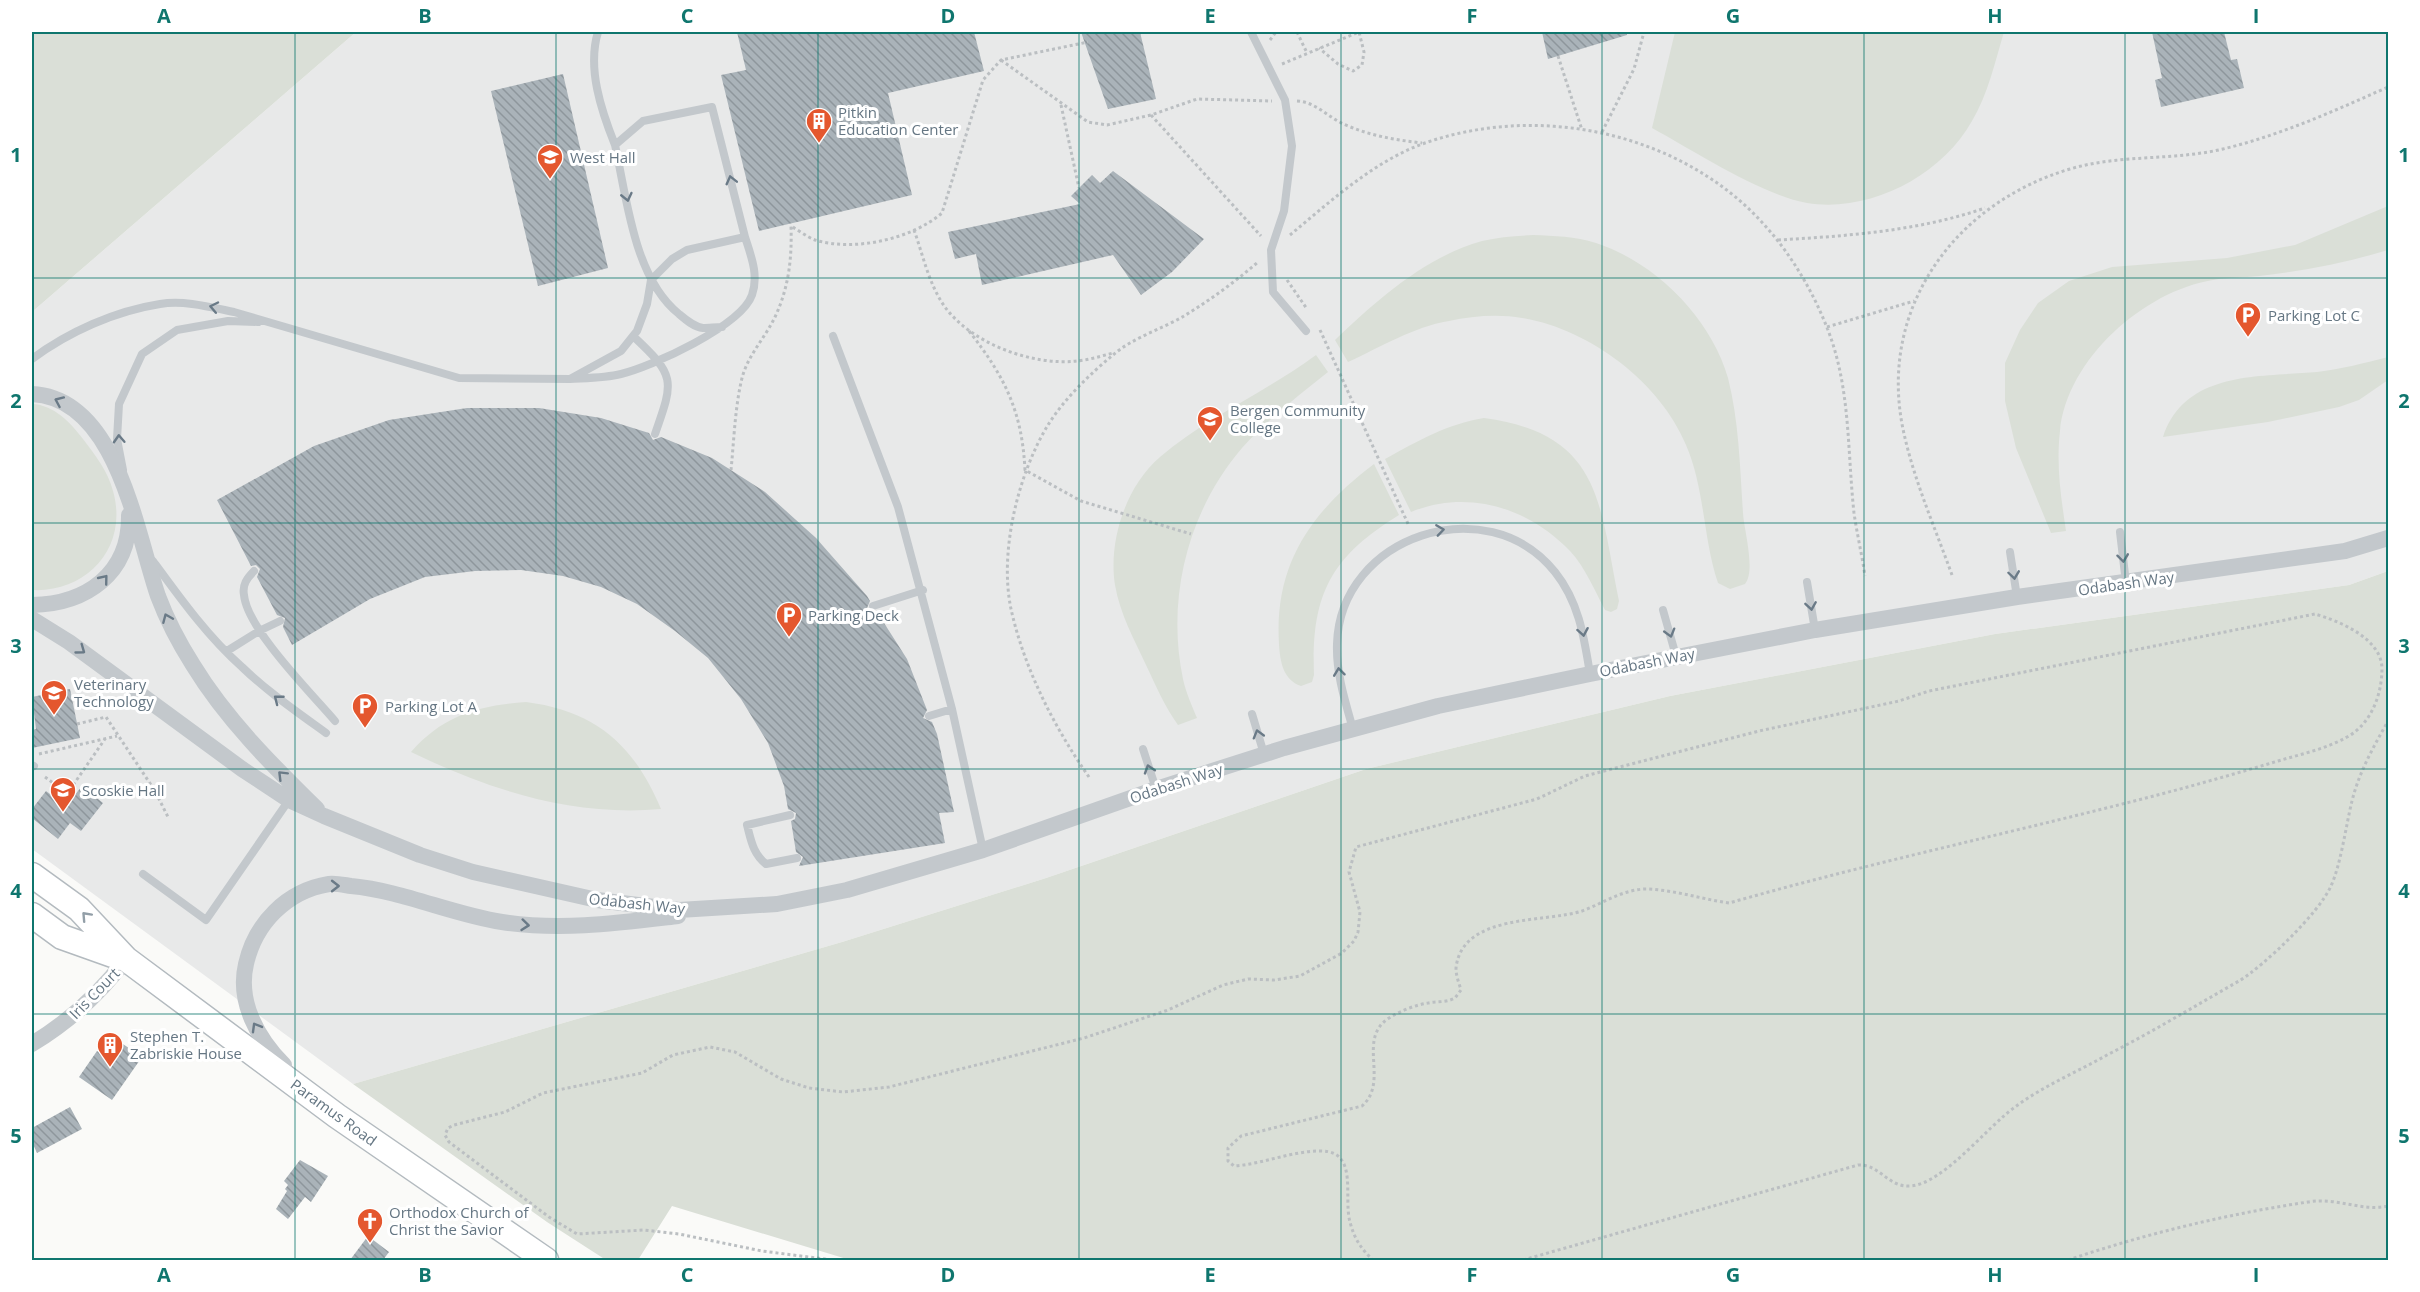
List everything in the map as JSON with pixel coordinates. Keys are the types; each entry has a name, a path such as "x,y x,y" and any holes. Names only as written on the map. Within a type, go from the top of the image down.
{"main road":[{"name":"Paramus Road","path":"32,875 79,909 126,959 338,1116 546,1260"},
{"name":"Paramus Road","path":"32,915 62,937 126,959"}],"street":[{"path":"32,394 46,395 70,406 92,425 110,455 128,497 171,627 194,667 234,720 324,816"},
{"path":"32,605 71,600 98,587 117,562 129,533 128,497"},
{"name":"Odabash Way","path":"32,618 289,800 324,816 420,855 472,872 597,900 679,910 777,904 847,890 983,850 1264,754 1438,706 1676,656 1815,630 2017,597 2345,551 2388,538"},
{"path":"338,1116 269,1050 249,1015 242,978 251,943 266,918 292,897 329,884 368,888 500,922 550,927 599,926 777,904"},
{"name":"Iris Court","path":"32,1044 82,1011 126,959"}],"lane":[{"path":"598,32 593,47 595,79 615,145 641,255 651,280 665,303 688,322 702,328 723,327"},
{"path":"1251,32 1285,100 1292,146 1290,181 1284,211 1271,250 1273,292 1306,331"},
{"path":"32,359 78,332 118,314 161,304 198,304 270,322 459,378 570,379 621,374 701,341 723,327 752,297 756,273 712,107 643,121 615,145"},
{"path":"570,379 621,351 633,336 647,304 651,280 672,259 687,250 745,237"},
{"path":"128,497 117,439 119,404 142,354 177,330 228,321 270,322"},
{"path":"633,336 657,359 669,377 669,394 655,434"},
{"path":"833,336 898,507 952,709 983,850"},
{"path":"1353,729 1339,675 1337,643 1342,614 1354,586 1377,559 1414,537 1431,531 1460,527 1491,531 1516,541 1536,553 1555,572 1572,600 1581,622 1590,674"},
{"path":"2120,532 2126,583"},
{"path":"145,550 178,595 227,651 278,699 326,733"},
{"path":"2010,552 2017,597"},
{"path":"254,571 245,580 243,596 259,631 335,721"},
{"path":"1808,582 1815,630"},
{"path":"873,606 922,590"},
{"path":"1664,610 1676,656"},
{"path":"227,651 280,621"},
{"path":"929,716 952,709"},
{"path":"1252,714 1264,754"},
{"path":"1143,750 1156,789"},
{"path":"143,874 206,920 289,800"},
{"path":"789,815 747,825 754,848 759,858 766,864 797,858"}],"path":[{"path":"1297,32 1307,53"},
{"path":"1270,69 1319,48 1359,32 1364,52 1362,65 1353,71 1346,70 1319,48"},
{"path":"1602,132 1634,69 1644,32"},
{"path":"731,470 742,378 755,347 774,318 786,288 792,256 791,226 815,240 849,244 874,242 930,223 942,213 983,80 1001,60 1088,42"},
{"path":"1558,56 1582,130"},
{"path":"1001,60 1088,122 1107,124 1151,115 1197,99 1285,100 1308,102 1346,126 1381,138 1424,143"},
{"path":"1778,240 1849,236 1958,218 1987,208 2028,184 2070,169 2109,160 2166,157 2220,150 2271,136 2388,87"},
{"path":"1060,103 1079,188"},
{"path":"1151,115 1258,233 1310,314"},
{"path":"1089,777 1068,747 1029,665 1011,608 1007,566 1010,535 1025,470 1048,424 1082,383 1115,353 1185,316 1239,279 1271,250 1371,171 1424,143 1473,130 1536,124 1602,132 1633,141 1680,161 1728,191 1778,240 1806,280 1827,327 1840,370 1849,419 1854,513 1865,576"},
{"path":"1952,574 1913,467 1902,422 1899,383 1902,349 1914,301 1936,262 1987,208"},
{"path":"914,230 931,279 945,307 969,331 1004,380 1023,441 1025,470"},
{"path":"1827,327 1914,301"},
{"path":"1316,322 1335,358 1414,537"},
{"path":"969,331 1011,351 1043,361 1076,361 1115,353"},
{"path":"1025,470 1081,501 1191,534"},
{"path":"832,1260 762,1251 679,1234 644,1230 577,1234 489,1174 449,1142 445,1135 448,1128 454,1125 505,1112 531,1097 642,1073 673,1055 698,1049 710,1047 735,1052 781,1079 809,1088 828,1092 854,1091 913,1081 1083,1038 1168,1010 1223,985 1248,979 1274,980 1300,976 1342,953 1354,941 1358,932 1360,912 1349,872 1356,847 1537,799 1585,776 1760,731 1899,701 1929,691 2315,614 2336,620 2359,633 2382,663 2382,682 2376,704 2364,724 2348,737 2326,747 2145,798 1729,903 1700,899 1675,891 1628,891 1581,911 1530,918 1480,933 1469,941 1461,955 1456,970 1461,990 1455,998 1448,1002 1416,1006 1380,1024 1374,1034 1372,1046 1374,1088 1362,1106 1241,1136 1228,1148 1228,1161 1234,1166 1322,1151 1336,1154 1343,1160 1347,1169 1346,1203 1354,1237 1361,1250 1373,1260"},
{"path":"77,724 105,717 155,791 169,819"},
{"path":"1523,1260 1858,1164 1869,1164 1877,1168 1899,1186 1911,1186 1925,1182 1942,1171 2016,1106 2254,972 2313,910 2332,884 2352,798 2367,760 2388,721"},
{"path":"32,756 118,736"},
{"path":"45,777 64,791 69,791 105,739"},
{"path":"2068,1260 2163,1232 2308,1202 2343,1201 2371,1208 2388,1206"}],"shaded area":[{"path":"32,32 356,32 32,312"},
{"name":"Bergen Community College","path":"356,32 2388,32 2388,571 2349,585 1995,634 1670,696 1366,769 1046,878 842,942 353,1084 32,849 32,312"},
{"path":"1675,32 2004,32 1991,78 1978,111 1959,141 1942,158 1923,174 1879,196 1831,205 1807,203 1789,198 1749,182 1652,128"},
{"path":"2388,206 2388,250 2308,269 2219,279 2187,287 2161,298 2136,314 2113,333 2093,354 2077,379 2066,404 2060,431 2059,469 2066,531 2051,533 2016,448 2005,401 2005,363 2020,330 2038,303 2069,281 2112,267 2227,258 2295,245"},
{"path":"1533,235 1588,241 1618,252 1659,278 1678,295 1708,334 1720,356 1728,378 1735,411 1749,560 1748,578 1745,584 1730,589 1718,583 1709,549 1697,479 1686,445 1674,422 1659,400 1640,380 1596,346 1547,324 1504,316 1458,319 1436,324 1410,333 1348,362 1335,340 1385,295 1441,258 1482,241"},
{"path":"1316,355 1328,372 1272,418 1242,448 1223,473 1195,527 1180,587 1177,618 1178,648 1183,679 1197,718 1178,725 1132,636 1117,596 1114,551 1122,515 1138,483 1160,457 1197,429"},
{"path":"2388,357 2388,380 2359,400 2339,407 2268,422 2163,437 2174,415 2188,399 2207,388 2249,377 2326,371"},
{"path":"32,404 54,411 73,426 108,477 116,511 115,531 109,548 99,563 86,575 70,584 52,589 32,590"},
{"path":"1484,418 1523,426 1552,440 1573,457 1588,479 1599,504 1619,601 1617,609 1611,612 1605,610 1585,572 1570,551 1535,523 1516,513 1496,506 1454,502 1432,505 1411,512 1385,459 1445,429"},
{"path":"1374,464 1399,515 1357,546 1341,563 1330,580 1316,622 1314,675 1312,682 1301,686 1286,675 1279,650 1279,615 1283,588 1301,541 1315,520 1352,482"},
{"path":"2388,571 2388,1260 850,1260 672,1206 638,1260 606,1260 547,1222 353,1084 842,942 1046,878 1366,769 1670,696 1995,634 2349,585"},
{"path":"526,702 573,714 610,735 625,749 638,767 661,809 596,809 532,798 471,778 411,752 423,739 449,721 492,706"}],"building":[{"name":"Pitkin Education Center","path":"737,32 974,32 984,71 888,93 912,195 759,231 721,75 746,70"},
{"path":"1081,32 1140,32 1156,99 1108,109"},
{"path":"1542,32 1626,32 1627,35 1548,59"},
{"path":"2152,32 2224,32 2231,60 2237,59 2244,88 2161,107 2155,80 2162,78"},
{"name":"West Hall","path":"563,74 608,268 538,286 491,91"},
{"path":"1113,171 1204,239 1172,272 1141,295 1113,255 982,285 976,254 955,259 948,232 1080,204 1071,196 1092,175 1100,183"},
{"name":"Parking Deck","path":"467,408 539,408 601,418 649,433 653,440 661,437 712,458 765,492 816,538 867,596 870,601 867,608 871,612 877,612 907,659 927,710 923,718 932,722 937,734 954,812 939,813 945,843 799,866 803,857 796,852 791,821 795,819 796,813 788,809 784,786 768,743 741,699 708,658 675,631 637,604 601,587 563,576 521,570 475,571 425,577 370,599 292,645 283,627 285,618 277,615 257,577 260,569 256,565 251,566 217,500 314,446 389,420"},
{"name":"Veterinary Technology","path":"70,689 80,738 32,748 32,730 36,729 32,697"},
{"name":"Scoskie Hall","path":"82,786 103,803 81,831 70,823 58,839 32,818 32,809 46,791 66,806"},
{"name":"Stephen T. Zabriskie House","path":"120,1042 142,1057 112,1100 79,1077 97,1051 109,1059"},
{"path":"70,1107 82,1129 37,1153 32,1142 32,1128"},
{"path":"300,1160 328,1176 311,1202 305,1197 288,1219 276,1209 287,1191 285,1189 288,1185 284,1181"},
{"name":"Orthodox Church of Christ the Savior","path":"368,1236 389,1252 383,1260 350,1260"}],"place":[{"name":"Pitkin Education Center","path":"819,144"},
{"name":"West Hall","path":"550,180"},
{"name":"Parking Lot C","path":"2248,338"},
{"name":"Bergen Community College","path":"1210,442"},
{"name":"Parking Deck","path":"789,638"},
{"name":"Veterinary Technology","path":"54,716"},
{"name":"Parking Lot A","path":"365,729"},
{"name":"Scoskie Hall","path":"63,813"},
{"name":"Stephen T. Zabriskie House","path":"110,1068"},
{"name":"Orthodox Church of Christ the Savior","path":"370,1244"}]}
